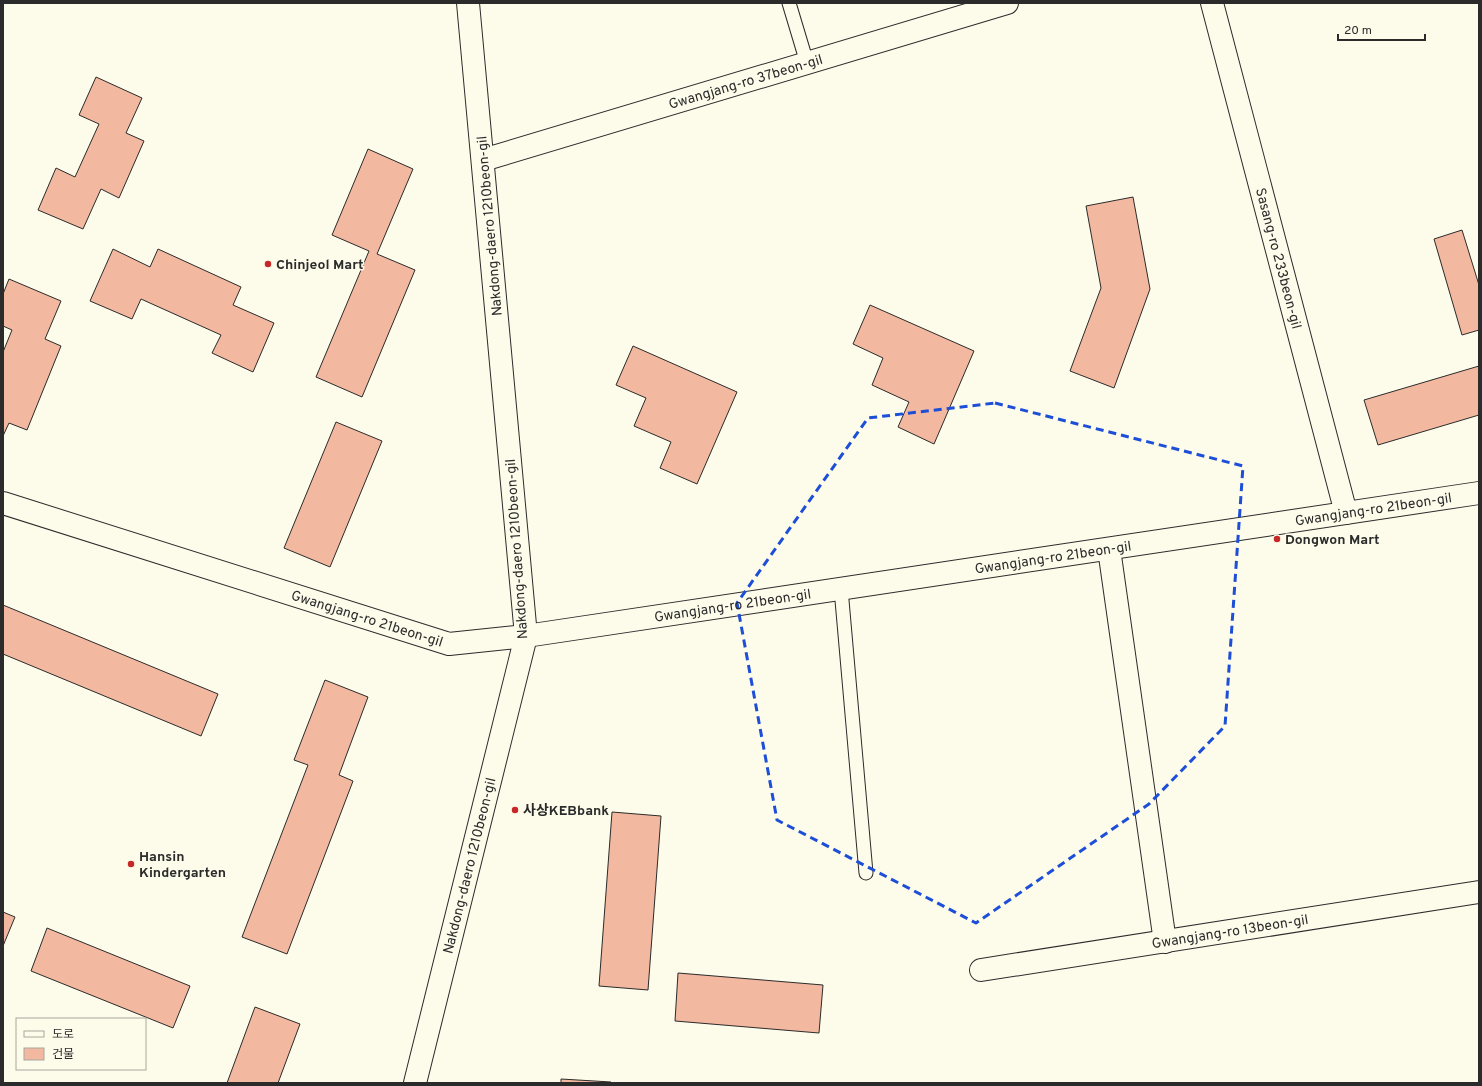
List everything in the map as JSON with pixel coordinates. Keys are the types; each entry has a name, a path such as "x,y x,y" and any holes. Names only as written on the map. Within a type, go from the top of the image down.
{"street":[{"name":"Nakdong-daero 1210beon-gil","path":"415,1083 526,636 468,3"},
{"name":"Gwangjang-ro 37beon-gil","path":"483,160 1007,3"},
{"name":"Sasang-ro 233beon-gil","path":"1212,3 1346,513"},
{"name":"Gwangjang-ro 21beon-gil","path":"3,503 449,644 526,636 1479,493"},
{"path":"1109,548 1165,942"},
{"name":"Gwangjang-ro 13beon-gil","path":"980,970 1479,892"}],"lane":[{"path":"789,3 807,63"},
{"path":"842,588 866,873"}],"highlighted area":[{"path":"995,403 1243,466 1225,726 1149,804 976,923 777,820 737,603 868,418"}],"building":[{"path":"96,77 142,98 126,133 144,141 119,198 101,189 83,229 38,210 56,168 75,177 99,124 79,115"},
{"path":"368,149 413,169 377,254 415,270 362,397 316,377 369,251 332,235"},
{"path":"1133,197 1150,289 1114,388 1070,371 1101,288 1086,206"},
{"path":"1462,230 1479,285 1479,330 1462,335 1434,239"},
{"path":"113,249 150,267 158,249 241,287 233,305 274,323 253,372 212,353 221,335 141,299 132,319 90,301"},
{"path":"9,279 61,301 45,339 61,346 27,430 9,423 3,436 3,352 12,330 3,326 3,294"},
{"path":"870,305 974,351 934,444 898,427 909,402 872,385 883,358 853,344"},
{"path":"633,346 737,392 697,484 660,468 671,442 634,426 646,398 616,385"},
{"path":"1479,366 1479,415 1378,445 1364,400"},
{"path":"336,422 382,441 330,567 284,548"},
{"path":"3,605 218,694 201,736 3,654"},
{"path":"325,680 368,697 339,775 353,781 287,954 242,937 308,765 294,760"},
{"path":"612,812 661,816 648,990 599,986"},
{"path":"3,912 15,917 3,946"},
{"path":"47,928 190,986 173,1028 31,971"},
{"path":"678,973 823,985 819,1033 675,1021"},
{"path":"255,1007 300,1024 278,1083 227,1083"},
{"path":"561,1079 611,1082 611,1083 561,1083"}],"place":[{"name":"Chinjeol Mart","path":"268,264"},
{"name":"Dongwon Mart","path":"1277,539"},
{"name":"사상KEBbank","path":"515,810"},
{"name":"Hansin Kindergarten","path":"131,864"}]}
